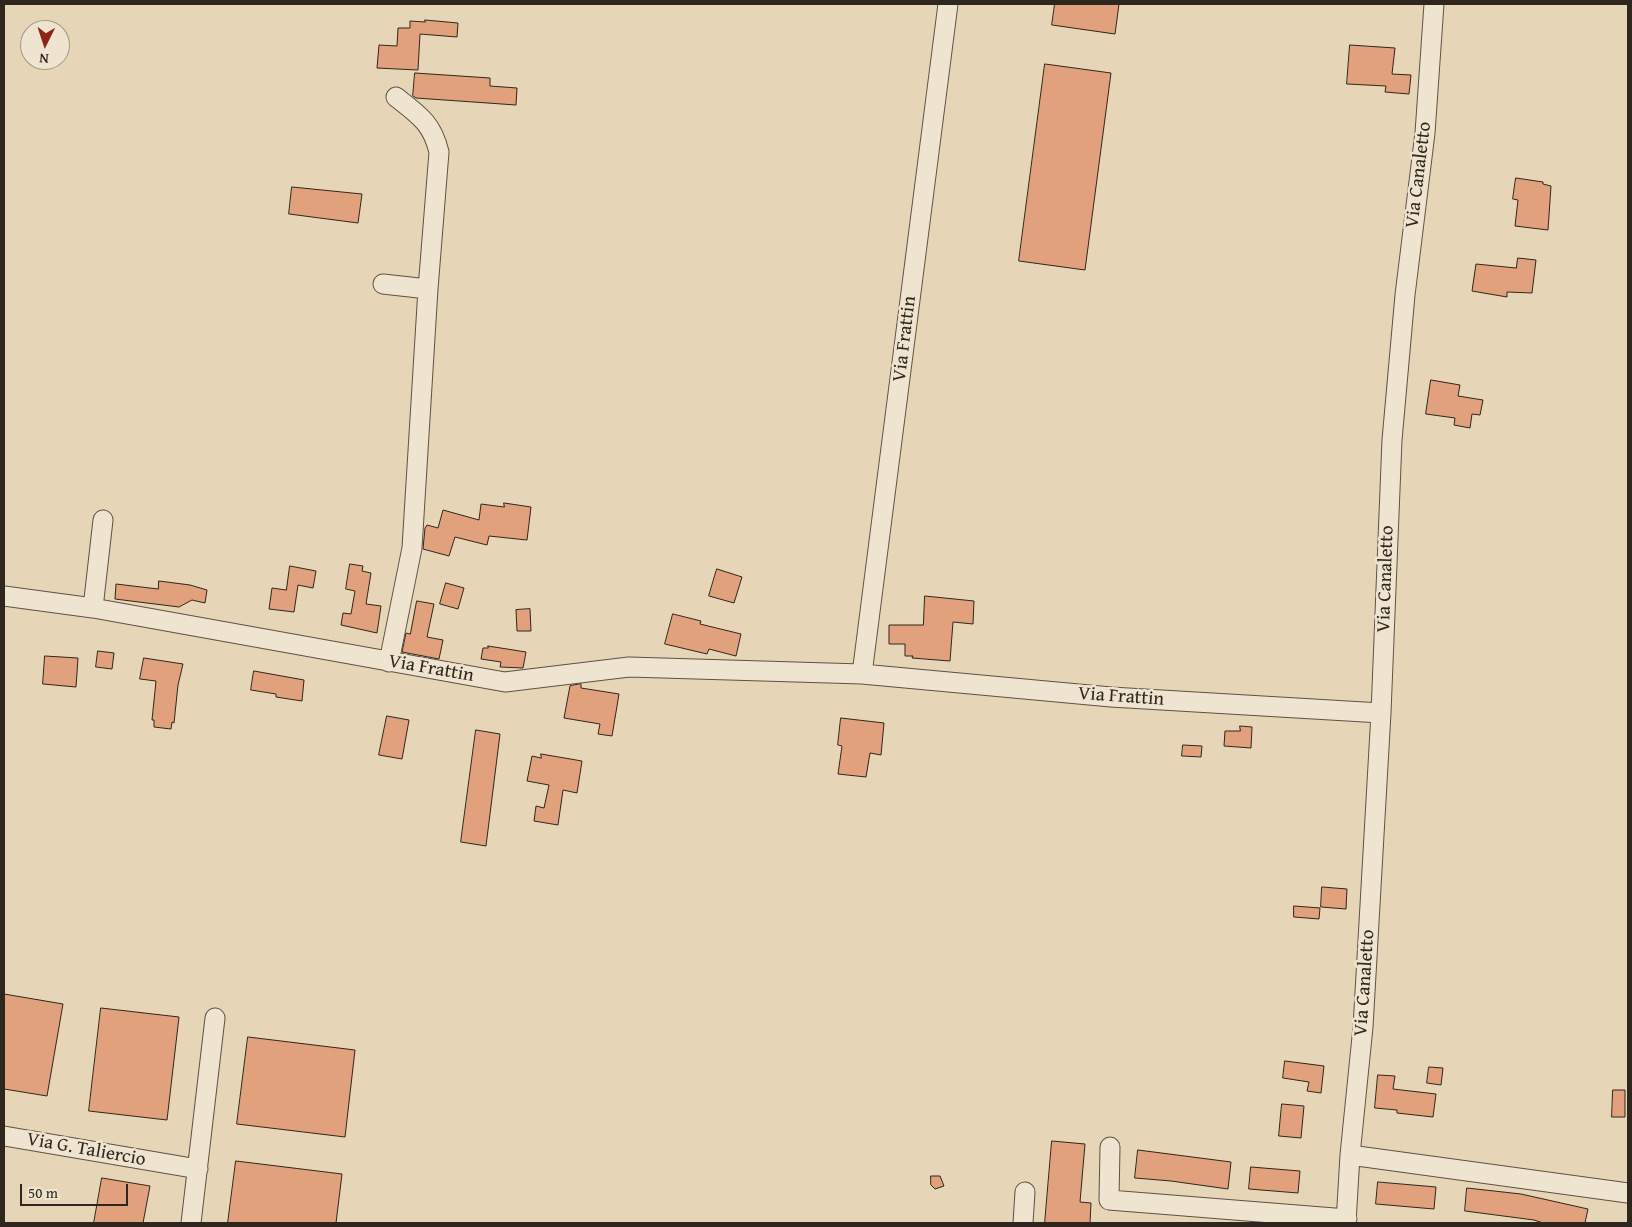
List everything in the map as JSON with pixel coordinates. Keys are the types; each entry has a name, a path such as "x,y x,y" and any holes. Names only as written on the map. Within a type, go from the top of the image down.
{"street":[{"name":"Via Frattin","path":"862,674 948,4"},
{"name":"Via Canaletto","path":"1347,1221 1350,1155 1363,1027 1381,713 1392,440 1405,296 1425,134 1434,4"},
{"path":"389,662 412,548 428,289 439,152 435,135 424,119 396,97"},
{"path":"384,284 428,289"},
{"path":"93,608 104,520"},
{"name":"Via Frattin","path":"4,596 93,608 505,682 629,667 862,674 1111,696 1381,713"},
{"path":"191,1223 215,1018"},
{"name":"Via G. Taliercio","path":"4,1136 198,1169"},
{"path":"1110,1147 1109,1200 1347,1221"},
{"path":"1350,1155 1628,1193"},
{"path":"1023,1223 1025,1192"}],"building":[{"path":"1055,4 1119,4 1115,34 1052,25"},
{"path":"425,20 458,23 457,37 420,34 418,70 377,68 379,45 397,46 398,28 410,28 410,21 425,22"},
{"path":"1350,45 1395,48 1392,74 1411,75 1409,94 1385,92 1386,86 1347,84"},
{"path":"1045,64 1111,73 1085,270 1019,261"},
{"path":"415,73 490,78 490,86 517,88 516,105 416,98 413,96"},
{"path":"1516,178 1543,182 1543,184 1551,186 1548,230 1515,226 1518,200 1513,199"},
{"path":"292,187 362,194 358,223 289,214"},
{"path":"1518,258 1536,260 1532,293 1507,292 1507,297 1472,291 1476,264 1516,268"},
{"path":"1431,380 1460,385 1458,396 1483,400 1480,415 1472,414 1470,428 1454,425 1455,418 1426,414"},
{"path":"504,503 531,507 527,540 489,536 487,545 455,537 449,556 423,549 425,528 427,525 438,528 443,510 479,520 481,504 504,507"},
{"path":"350,564 363,566 362,571 371,573 366,604 381,606 377,633 341,625 343,613 351,614 355,591 346,589"},
{"path":"290,566 316,571 313,588 298,585 294,612 269,609 272,588 286,590"},
{"path":"717,569 742,577 734,603 709,596"},
{"path":"159,581 190,585 207,590 205,603 192,600 179,607 115,599 116,584 158,589"},
{"path":"446,583 464,588 458,609 440,604"},
{"path":"925,596 974,601 973,624 953,622 950,661 912,658 913,656 905,656 905,644 889,644 889,625 923,625"},
{"path":"417,601 434,604 427,637 443,640 439,659 402,652 406,633 410,634"},
{"path":"530,609 531,631 517,631 516,610"},
{"path":"673,614 701,621 700,624 741,634 736,656 709,649 707,654 665,644"},
{"path":"488,646 526,652 523,668 500,667 501,662 481,659 483,648 488,648"},
{"path":"98,651 114,653 112,669 96,667"},
{"path":"45,656 78,658 76,687 43,684"},
{"path":"144,658 183,664 178,685 174,723 172,722 171,729 154,727 154,720 152,720 156,681 140,679"},
{"path":"254,671 304,680 302,701 276,697 276,694 251,690"},
{"path":"581,684 581,688 619,694 612,736 598,734 600,724 564,718 570,686"},
{"path":"387,716 409,720 402,759 379,755"},
{"path":"841,718 884,723 881,755 870,753 866,777 838,774 842,746 838,745"},
{"path":"1240,726 1252,727 1251,748 1224,746 1225,731 1240,731"},
{"path":"476,730 500,734 486,846 461,842"},
{"path":"1183,745 1202,746 1201,757 1182,756"},
{"path":"541,754 582,761 577,793 563,790 558,825 534,821 536,806 544,808 549,785 527,781 532,756 541,758"},
{"path":"1322,887 1347,889 1346,909 1321,907"},
{"path":"1294,906 1320,908 1319,919 1294,917"},
{"path":"4,994 63,1004 47,1096 4,1089"},
{"path":"101,1008 179,1017 167,1120 89,1111"},
{"path":"248,1037 355,1050 345,1137 237,1124"},
{"path":"1285,1061 1324,1066 1321,1093 1307,1091 1309,1082 1283,1078"},
{"path":"1429,1067 1443,1068 1441,1085 1427,1083"},
{"path":"1378,1075 1395,1076 1393,1089 1436,1094 1433,1117 1397,1113 1397,1110 1375,1108"},
{"path":"1613,1090 1625,1090 1625,1117 1612,1117"},
{"path":"1282,1104 1304,1106 1301,1138 1279,1136"},
{"path":"1052,1141 1085,1144 1080,1202 1091,1203 1090,1223 1045,1223"},
{"path":"1138,1150 1231,1162 1228,1189 1135,1178"},
{"path":"236,1161 342,1174 336,1223 228,1223"},
{"path":"1251,1167 1300,1171 1298,1193 1249,1189"},
{"path":"931,1176 940,1176 944,1186 935,1189 931,1185"},
{"path":"102,1178 150,1186 143,1223 94,1223"},
{"path":"1378,1182 1436,1187 1434,1209 1376,1204"},
{"path":"1467,1188 1521,1194 1588,1209 1585,1223 1543,1223 1534,1220 1465,1211"}]}
